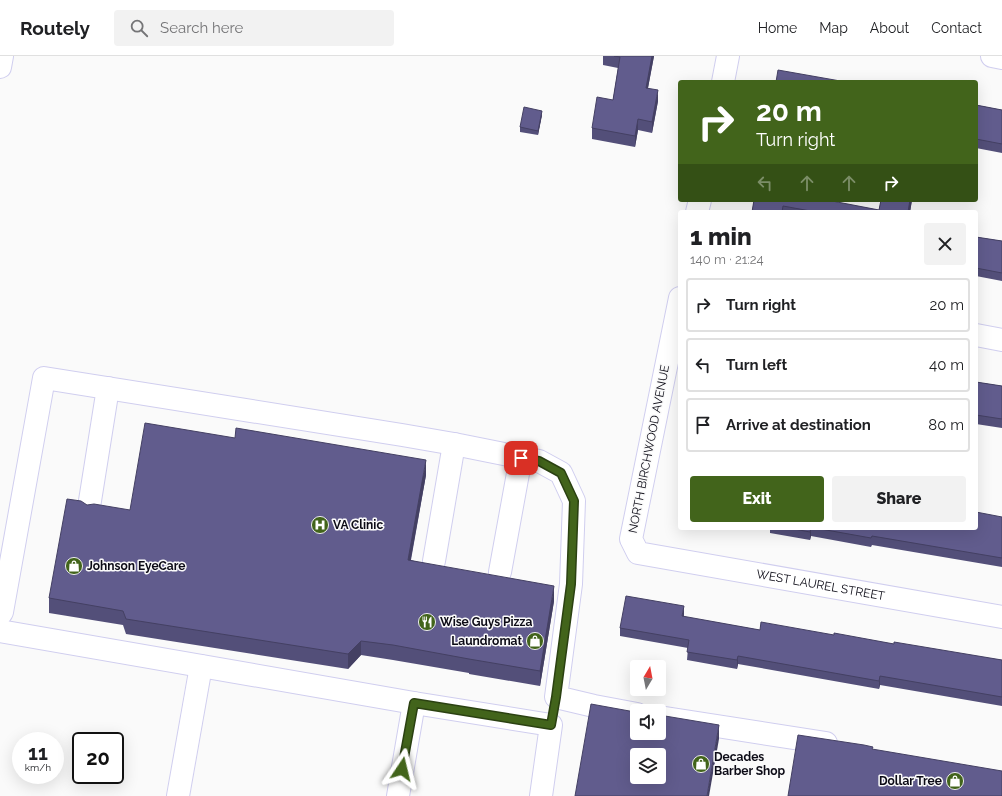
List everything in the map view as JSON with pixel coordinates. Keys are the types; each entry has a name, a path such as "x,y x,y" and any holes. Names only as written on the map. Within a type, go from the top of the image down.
{"street":[{"path":"0,67 2,56"},
{"path":"723,80 728,56"},
{"path":"992,56 1002,58"},
{"name":"NORTH BIRCHWOOD AVENUE","path":"638,553 631,539 678,308"},
{"path":"978,335 1002,340"},
{"path":"0,615 2,612 44,378 395,433 539,461 561,473 574,501 571,584 541,796"},
{"path":"89,507 108,388"},
{"path":"434,561 454,444"},
{"path":"500,572 521,458"},
{"name":"WEST LAUREL STREET","path":"638,553 1002,617"},
{"path":"0,631 414,703 551,725"},
{"path":"178,796 201,666"},
{"path":"556,697 630,713"},
{"path":"398,796 414,703"},
{"path":"666,718 843,746"}],"building":[{"path":"614,56 652,56 646,88 658,90 652,122 638,119 635,136 592,128 597,97 613,100 620,57"},
{"path":"778,70 835,80 776,80"},
{"path":"978,105 1002,110 1002,144 978,139"},
{"path":"524,107 542,111 538,131 520,127"},
{"path":"754,202 837,202 879,210 805,210 783,206 782,210 752,210"},
{"path":"881,202 910,202 908,210 879,210"},
{"path":"978,237 1002,241 1002,273 978,268"},
{"path":"978,382 1002,386 1002,419 978,415"},
{"path":"145,423 235,438 236,428 426,460 408,560 554,586 540,671 393,645 361,641 348,654 126,619 123,611 49,598 67,499 81,501 87,505 94,504 130,510"},
{"path":"978,512 1002,517 1002,558 872,536 871,538 826,530 978,530"},
{"path":"800,530 810,530 810,532"},
{"path":"626,596 684,606 682,616 760,630 761,622 834,635 834,633 894,644 894,642 1002,660 1002,697 880,676 879,681 738,656 737,660 687,652 689,640 620,628"},
{"path":"591,704 630,711 630,740 666,740 666,716 719,725 707,796 575,796"},
{"path":"798,735 864,745 873,747 872,749 1002,771 1002,796 788,796"}],"place":[{"name":"VA Clinic","path":"320,525"},
{"name":"Johnson EyeCare","path":"74,566"},
{"name":"Wise Guys Pizza","path":"427,622"},
{"name":"Laundromat","path":"535,641"},
{"name":"Decades Barber Shop","path":"701,764"},
{"name":"Dollar Tree","path":"955,781"}],"route":[{"path":"402,769 414,703 551,725 571,584 574,501 561,473 539,461 521,458"}]}
